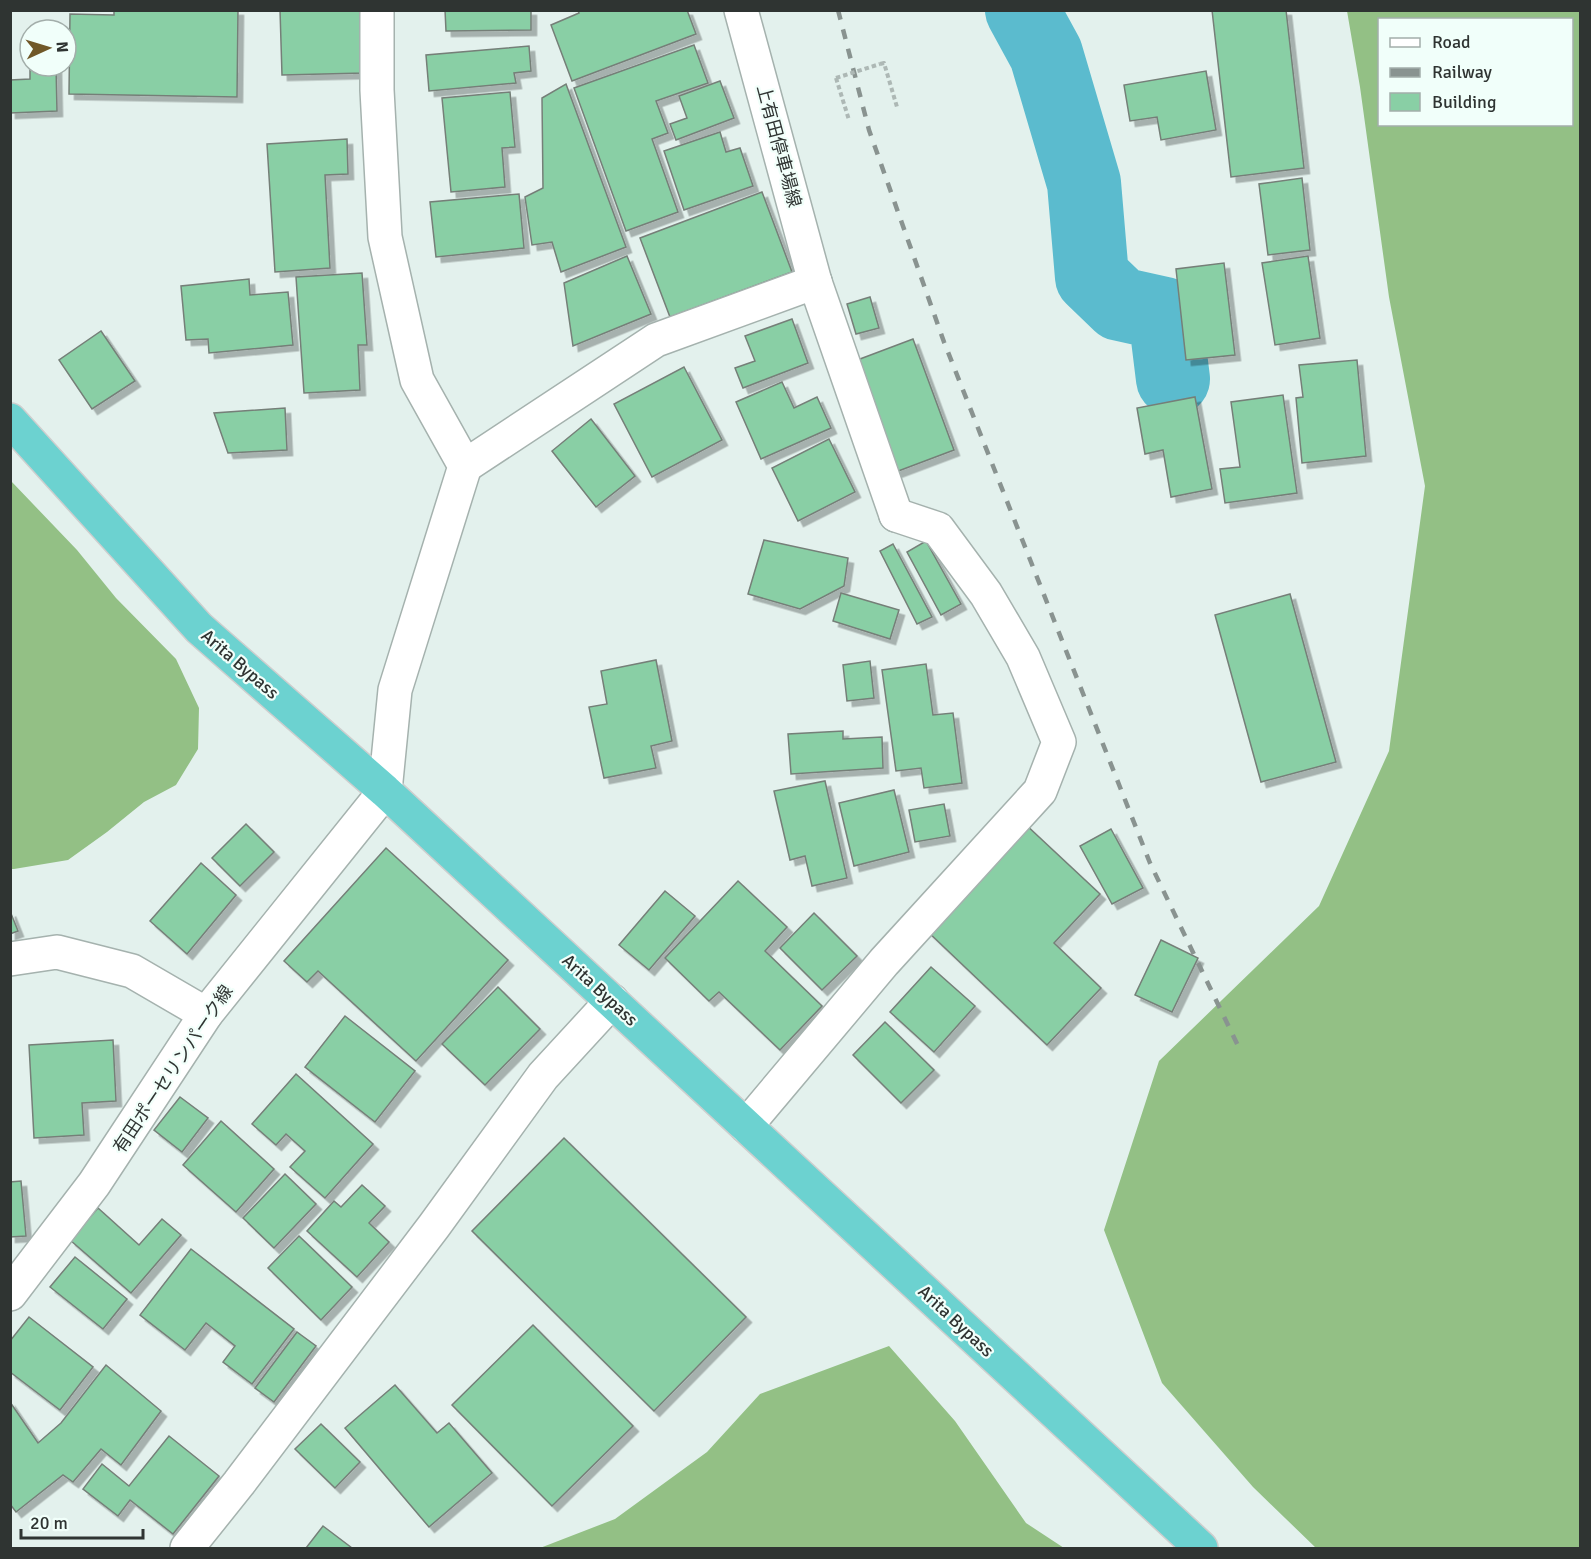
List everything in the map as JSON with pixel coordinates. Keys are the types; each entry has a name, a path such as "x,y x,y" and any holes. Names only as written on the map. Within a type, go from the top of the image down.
{"highway":[{"name":"Arita Bypass","path":"11,422 199,628 385,791 1201,1548"}],"street":[{"path":"377,10 377,90 385,237 417,380 465,466"},
{"name":"上有田停車場線","path":"741,10 816,282 896,516 939,529 986,594 1023,657 1059,742 1040,791 884,962 746,1126"},
{"path":"385,791 395,690 465,466 656,340 816,282"},
{"name":"有田ポーセリンパーク線","path":"10,1294 94,1184 206,1014 385,791"},
{"path":"10,959 57,952 132,971 206,1014"},
{"path":"187,1548 426,1235 543,1076 612,1001"}],"path":[{"path":"849,120 836,78 880,64 884,63 897,107"}],"green space":[{"path":"1347,11 1580,11 1580,1548 1316,1548 1253,1487 1162,1383 1104,1230 1159,1061 1319,906 1389,751 1425,486 1389,297 1360,87"},
{"path":"11,481 77,550 116,598 176,659 199,708 198,749 176,785 144,802 68,860 14,869 10,869"},
{"path":"889,1346 955,1421 1026,1523 1064,1548 540,1548 615,1519 707,1452 760,1394"}],"building":[{"path":"114,10 238,10 237,97 69,94 69,78 78,78 78,18 70,18 70,14 114,15"},
{"path":"280,10 362,10 364,73 282,75"},
{"path":"445,10 531,10 531,30 446,31"},
{"path":"578,10 687,10 696,34 572,81 551,25 579,13"},
{"path":"1212,10 1286,10 1304,168 1231,177"},
{"path":"694,45 708,83 656,101 668,133 652,139 678,212 626,231 574,88"},
{"path":"529,46 531,71 514,73 516,83 429,91 426,55"},
{"path":"1206,71 1216,130 1161,140 1157,117 1130,121 1124,85"},
{"path":"56,78 57,111 10,113 10,80"},
{"path":"720,81 734,118 676,140 670,124 687,118 679,96"},
{"path":"566,84 626,247 561,272 552,242 532,245 525,197 543,188 542,98"},
{"path":"510,92 515,147 502,148 505,187 451,192 442,98"},
{"path":"720,132 726,152 740,148 753,186 684,210 664,151"},
{"path":"347,139 348,174 325,175 330,268 275,272 267,144"},
{"path":"1302,178 1310,250 1268,255 1259,184"},
{"path":"762,192 792,272 670,317 640,238"},
{"path":"519,194 524,248 436,257 430,202"},
{"path":"627,256 651,314 573,346 564,283"},
{"path":"1308,256 1320,338 1275,345 1262,263"},
{"path":"1224,263 1235,355 1186,360 1176,269"},
{"path":"362,273 367,345 358,345 360,390 304,393 296,277"},
{"path":"249,279 250,295 288,292 293,345 209,353 208,339 186,340 181,286"},
{"path":"870,297 879,328 856,334 847,304"},
{"path":"792,319 808,363 743,388 735,368 755,361 745,336"},
{"path":"101,331 135,381 92,409 59,360"},
{"path":"913,339 954,450 893,473 852,362"},
{"path":"1357,360 1366,456 1302,463 1296,398 1303,397 1299,365"},
{"path":"684,367 722,440 652,477 614,404"},
{"path":"782,382 794,408 817,397 831,428 761,459 736,402"},
{"path":"1283,395 1297,493 1225,503 1220,469 1240,467 1231,402"},
{"path":"1195,397 1212,489 1171,497 1163,450 1145,454 1137,408"},
{"path":"285,408 287,450 228,453 214,413"},
{"path":"591,419 635,476 596,507 552,451"},
{"path":"829,439 855,492 798,521 772,468"},
{"path":"764,540 848,558 844,586 800,609 748,594"},
{"path":"926,541 961,604 941,615 907,552"},
{"path":"893,544 932,617 917,624 880,551"},
{"path":"841,593 899,610 890,639 833,621"},
{"path":"1290,594 1336,762 1261,782 1215,615"},
{"path":"656,660 672,741 651,746 656,768 604,778 589,707 607,704 601,671"},
{"path":"870,661 874,698 847,701 843,665"},
{"path":"926,664 933,715 953,713 962,783 924,788 921,768 896,771 882,670"},
{"path":"843,731 843,739 882,737 883,768 791,774 788,734"},
{"path":"825,781 847,878 812,886 805,856 790,860 774,791"},
{"path":"894,790 909,852 854,866 839,803"},
{"path":"944,804 950,836 915,842 909,810"},
{"path":"1024,823 1100,894 1054,943 1101,988 1047,1045 925,929"},
{"path":"246,824 274,852 240,886 212,858"},
{"path":"1111,829 1143,888 1112,904 1080,846"},
{"path":"386,848 508,960 416,1061 318,971 307,982 284,961"},
{"path":"201,863 236,895 187,954 150,921"},
{"path":"738,881 787,927 765,951 822,1006 780,1050 719,992 709,1001 665,958"},
{"path":"665,891 695,916 649,970 619,945"},
{"path":"10,911 18,931 10,934"},
{"path":"814,913 857,956 822,990 780,948"},
{"path":"1161,940 1198,958 1172,1012 1135,995"},
{"path":"931,967 975,1006 934,1052 890,1012"},
{"path":"498,987 540,1029 485,1085 442,1044"},
{"path":"345,1016 415,1071 375,1122 305,1067"},
{"path":"885,1022 934,1070 901,1103 853,1055"},
{"path":"113,1040 116,1101 82,1103 84,1135 34,1138 29,1045"},
{"path":"296,1074 373,1144 325,1198 290,1167 305,1151 286,1134 276,1145 252,1124"},
{"path":"180,1097 208,1118 182,1152 154,1130"},
{"path":"221,1121 274,1169 236,1212 183,1165"},
{"path":"564,1138 746,1317 654,1411 472,1231"},
{"path":"285,1174 316,1204 274,1248 243,1218"},
{"path":"21,1181 26,1236 10,1237 10,1182"},
{"path":"362,1185 385,1206 369,1223 389,1242 357,1277 307,1231 334,1201 341,1207"},
{"path":"98,1208 139,1245 162,1219 181,1235 131,1293 70,1240"},
{"path":"299,1236 352,1287 321,1320 268,1268"},
{"path":"191,1249 294,1329 252,1384 223,1362 235,1346 206,1323 185,1350 140,1315"},
{"path":"75,1257 127,1299 103,1329 50,1287"},
{"path":"29,1317 93,1367 60,1410 10,1372 10,1341"},
{"path":"533,1325 633,1426 552,1506 452,1405"},
{"path":"297,1332 316,1346 274,1402 255,1388"},
{"path":"106,1365 161,1411 121,1465 101,1449 73,1482 63,1475 16,1512 10,1504 10,1402 38,1443 61,1423"},
{"path":"395,1385 437,1433 449,1423 492,1473 429,1527 345,1428"},
{"path":"321,1424 360,1462 335,1488 295,1449"},
{"path":"169,1436 219,1476 173,1534 130,1500 118,1516 83,1489 102,1464 129,1486"},
{"path":"323,1526 352,1548 306,1548"}],"waterway":[{"path":"1022,10 1046,54 1084,183 1092,277 1120,304 1165,314 1173,379"}],"railway":[{"path":"838,10 869,130 944,342 1150,863 1241,1052"}]}
